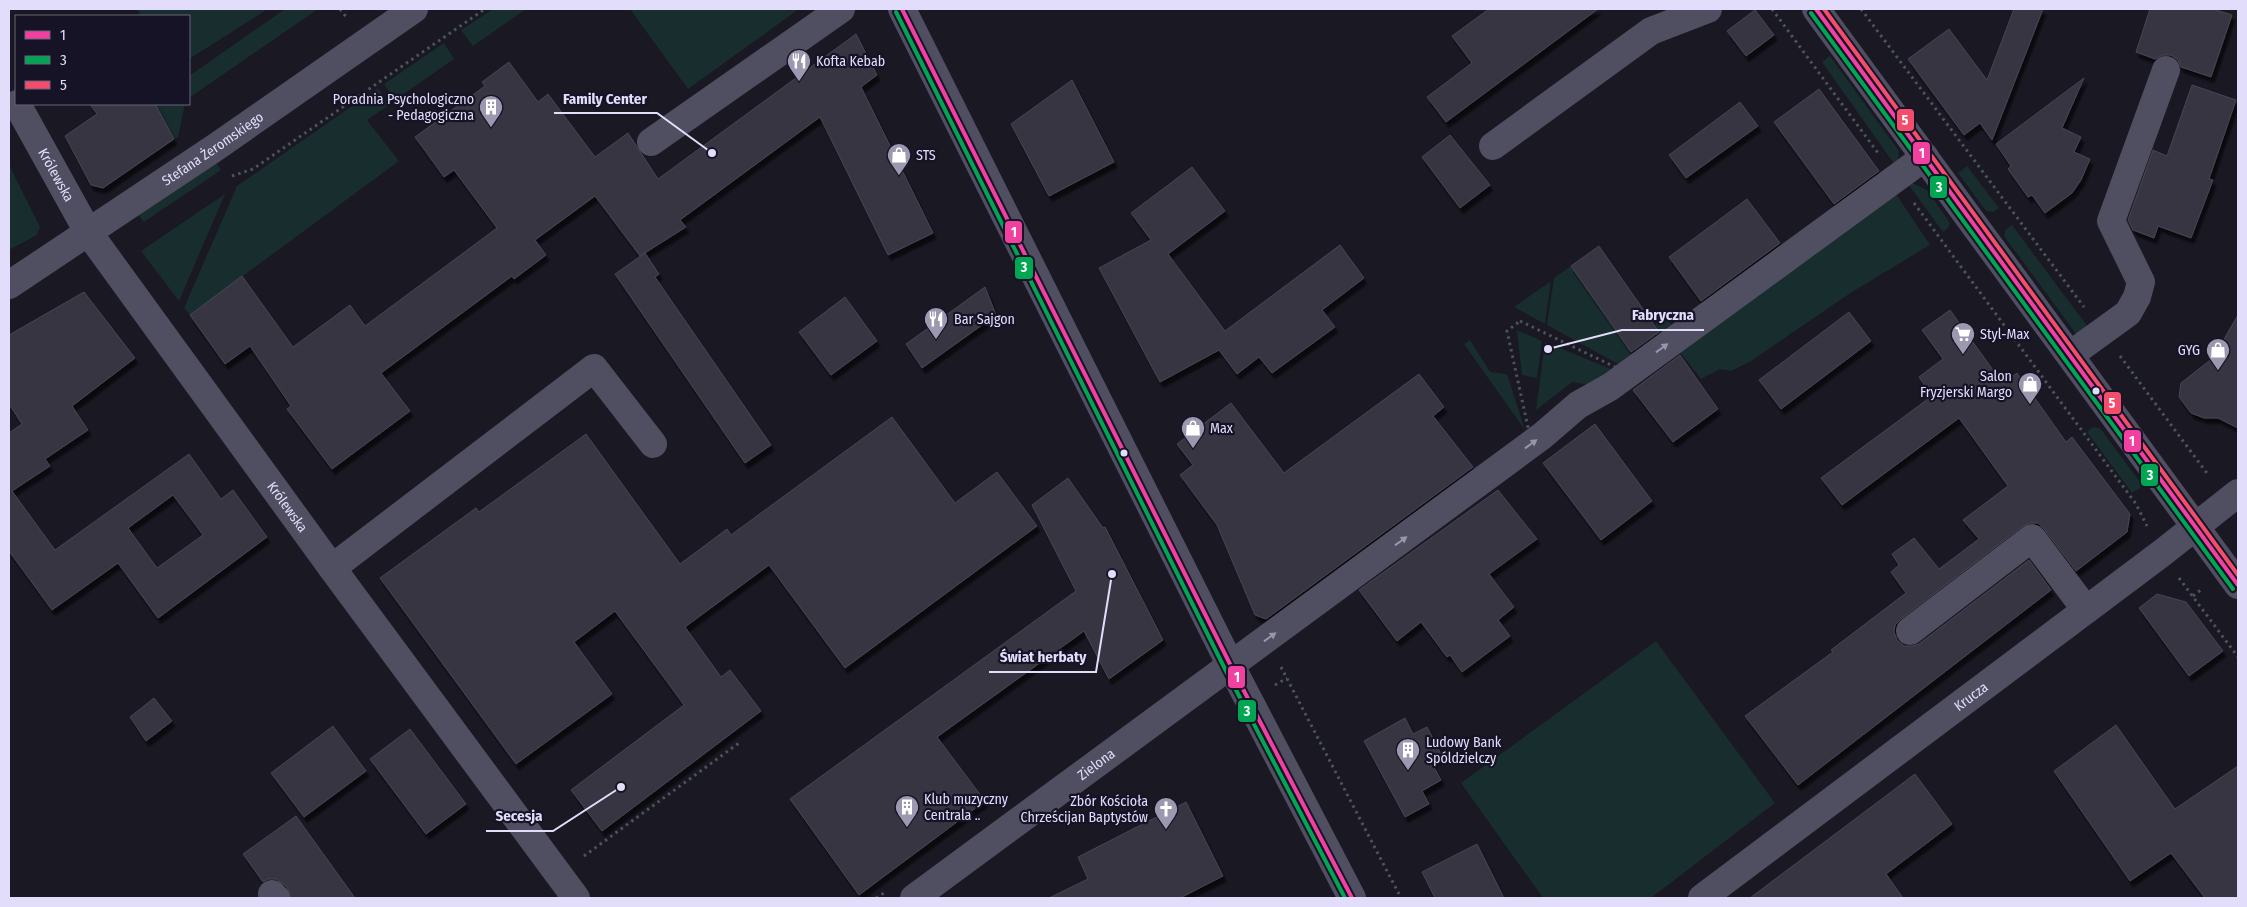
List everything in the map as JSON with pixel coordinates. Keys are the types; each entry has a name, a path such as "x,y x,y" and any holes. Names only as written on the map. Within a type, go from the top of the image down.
{"street":[{"name":"Stefana Żeromskiego","path":"9,285 216,147 414,9"},
{"path":"651,142 841,9"},
{"path":"902,9 1231,666 1352,898"},
{"path":"1493,146 1651,31 1708,9"},
{"path":"1816,9 2238,585"},
{"path":"2070,355 2103,333 2128,313 2137,298 2141,282 2111,221 2166,70"},
{"name":"Królewska","path":"9,87 15,99"},
{"name":"Królewska","path":"18,105 88,232 332,568 576,898"},
{"name":"Zielona","path":"914,898 1542,436 1578,405 1610,387 1924,157"},
{"path":"332,568 594,368 653,444"},
{"name":"Krucza","path":"1702,898 2086,610 2238,493"},
{"path":"1910,631 2032,538 2086,610"}],"path":[{"path":"1772,9 2136,504 2148,530"},
{"path":"1861,9 2210,477"},
{"path":"1520,321 1617,368 1529,432 1507,331 1520,321"},
{"path":"2176,573 2238,658"},
{"path":"1287,678 1400,898"},
{"path":"559,874 739,743"}],"green space":[{"path":"137,9 264,9 265,11 190,58 190,15 140,15"},
{"path":"285,9 318,9 190,97 190,75"},
{"path":"493,9 526,9 473,46 461,30"},
{"path":"630,9 799,9 688,89"},
{"path":"444,43 454,59 395,100 384,84"},
{"path":"1830,56 1899,151 1898,160 1895,165 1822,62"},
{"path":"378,88 389,105 367,120 399,161 190,315 184,308 237,186"},
{"path":"156,105 185,105 178,137 174,139"},
{"path":"208,163 217,164 221,170 144,222 137,213"},
{"path":"9,165 40,227 37,235 9,250"},
{"path":"1967,166 1999,208 1993,212 1986,211 1958,173"},
{"path":"1912,183 1927,190 1950,223 1943,232 1908,184"},
{"path":"225,194 179,301 141,251"},
{"path":"1896,194 1930,245 1852,292 1751,361 1731,371 1720,369 1701,379 1679,351"},
{"path":"2012,225 2091,331 2083,336 2076,334 2004,236 2006,229"},
{"path":"1571,266 1626,345 1666,317 1672,325 1618,364 1547,325 1554,278"},
{"path":"1551,281 1545,324 1514,307"},
{"path":"1517,330 1542,341 1537,378 1522,375"},
{"path":"1470,340 1490,372 1507,374 1525,430 1464,344"},
{"path":"1545,342 1611,369 1590,385 1572,382 1536,410"},
{"path":"2093,427 2100,428 2143,486 2132,493 2087,432"},
{"path":"1656,641 1775,803 1651,898 1543,898 1461,783"}],"building":[{"path":"1489,9 1598,9 1446,122 1427,97 1472,63 1452,36"},
{"path":"2014,9 2043,9 1992,140 1980,123 1964,135 1908,59 1949,29 1987,80"},
{"path":"2150,9 2213,9 2232,15 2211,77 2181,67 2178,60 2171,55 2163,55 2155,59 2136,52"},
{"path":"1755,10 1774,35 1746,56 1727,31"},
{"path":"856,34 877,75 861,87 933,233 888,255 820,117 680,220 686,227 640,256 595,196 535,240 546,255 514,279 512,276 381,373 410,411 332,469 287,409 291,406 250,346 225,364 190,315 242,276 293,347 350,305 365,326 497,228 454,170 444,177 415,137 485,86 482,82 509,62 538,102 548,94 595,157 628,133 658,179"},
{"path":"2084,78 2062,128 2081,137 2074,152 2090,159 2081,180 2072,193 2045,213 2032,195 2028,197 2008,169 2011,166 1996,144"},
{"path":"1072,80 1114,162 1049,196 1011,124"},
{"path":"2192,85 2236,100 2209,179 2213,180 2191,238 2158,226 2154,238 2133,230 2128,220 2153,150 2167,156"},
{"path":"1819,89 1879,171 1834,204 1774,122"},
{"path":"1740,102 1758,126 1686,178 1669,155"},
{"path":"91,105 156,105 174,139 103,188 91,185 65,136 97,114"},
{"path":"1450,135 1490,185 1460,208 1422,157"},
{"path":"1192,167 1225,211 1168,254 1225,331 1340,245 1364,278 1322,310 1335,327 1272,373 1259,357 1237,374 1219,350 1160,382 1099,268 1151,240 1131,213"},
{"path":"1747,199 1780,243 1701,301 1669,257"},
{"path":"1599,246 1659,332 1631,352 1571,266"},
{"path":"645,253 659,274 655,277 771,445 745,463 615,274"},
{"name":"Bar Sajgon","path":"985,287 996,315 922,368 906,344"},
{"path":"84,292 135,358 72,406 88,430 45,459 50,466 12,491 55,550 189,454 221,499 233,490 267,537 158,618 118,563 52,610 9,551 9,433 22,424 9,404 9,335","holes":["173,495 203,535 157,568 128,528"]},
{"path":"845,297 877,341 831,375 799,332"},
{"path":"1950,310 2003,384 2017,373 2066,442 2072,437 2130,514 2127,532 2076,571 2044,529 2038,523 2030,523 2023,526 1901,619 1895,625 1894,632 1897,640 1904,646 1919,644 2029,560 2051,590 1798,785 1745,716 1833,652 1831,650 1906,593 1891,572 1899,565 1892,554 1914,538 1939,569 1979,539 1963,520 2008,486 1959,418 1842,505 1821,478 1932,396 1919,377 1943,359 1922,330"},
{"path":"1849,312 1871,341 1781,409 1759,380"},
{"name":"GYG","path":"2238,315 2238,428 2218,418 2204,418 2191,413 2179,397 2181,383 2213,358"},
{"path":"1680,355 1718,409 1673,442 1633,390"},
{"path":"1419,374 1444,407 1433,416 1473,467 1266,619 1255,615 1217,525 1180,475 1193,465 1177,444 1231,403 1284,473"},
{"path":"892,417 955,503 997,472 1037,526 845,668 769,565 685,627 721,677 730,670 761,711 602,831 571,790 684,705 615,611 574,642 612,694 516,764 380,578 476,508 479,512 586,434 680,564 727,529 731,535"},
{"path":"1595,424 1652,501 1601,540 1543,463"},
{"path":"1068,478 1103,528 1105,527 1163,640 1109,679 1084,631 937,737 985,801 859,895 790,799 1076,591 1032,505"},
{"path":"1498,490 1537,539 1489,574 1514,607 1498,620 1510,636 1462,672 1450,655 1447,657 1421,622 1397,641 1359,590"},
{"path":"2157,594 2186,602 2223,651 2189,676 2139,608"},
{"path":"154,698 172,721 146,741 130,717"},
{"name":"Ludowy Bank Spóldzielczy","path":"1405,718 1413,734 1427,727 1442,756 1431,762 1441,780 1422,791 1429,804 1405,817 1364,741"},
{"path":"2116,725 2175,809 2238,766 2238,898 2205,898 2171,853 2130,881 2054,771"},
{"path":"333,726 366,771 304,817 271,773"},
{"path":"410,729 466,804 426,834 370,759"},
{"path":"1915,774 1952,824 1886,874 1903,898 1750,898"},
{"name":"Zbór Kościoła Chrześcijan Baptystów","path":"1186,802 1223,876 1180,898 1049,898 1088,879 1078,857"},
{"path":"296,816 355,898 291,898 287,887 276,879 268,879 263,882 243,854"},
{"path":"1477,844 1504,898 1435,898 1422,872"}],"transit line":[{"name":"1","path":"902,9 1231,666 1352,898"},
{"name":"1","path":"1816,9 2238,585"},
{"name":"5","path":"1824,9 2238,575"},
{"name":"3","path":"896,12 1225,669 1345,898"},
{"name":"3","path":"1811,13 2233,589"}],"place":[{"name":"Kofta Kebab","path":"799,82"},
{"name":"Poradnia Psychologiczno - Pedagogiczna","path":"491,128"},
{"name":"Family Center","path":"712,153"},
{"name":"STS","path":"899,176"},
{"name":"Bar Sajgon","path":"936,340"},
{"name":"Fabryczna","path":"1548,349"},
{"name":"Styl-Max","path":"1963,355"},
{"name":"GYG","path":"2218,371"},
{"name":"Salon Fryzjerski Margo","path":"2030,405"},
{"name":"Max","path":"1193,449"},
{"name":"Świat herbaty","path":"1112,574"},
{"name":"Ludowy Bank Spóldzielczy","path":"1408,771"},
{"name":"Secesja","path":"621,787"},
{"name":"Klub muzyczny Centrala ..","path":"907,828"},
{"name":"Zbór Kościoła Chrześcijan Baptystów","path":"1166,830"}]}
